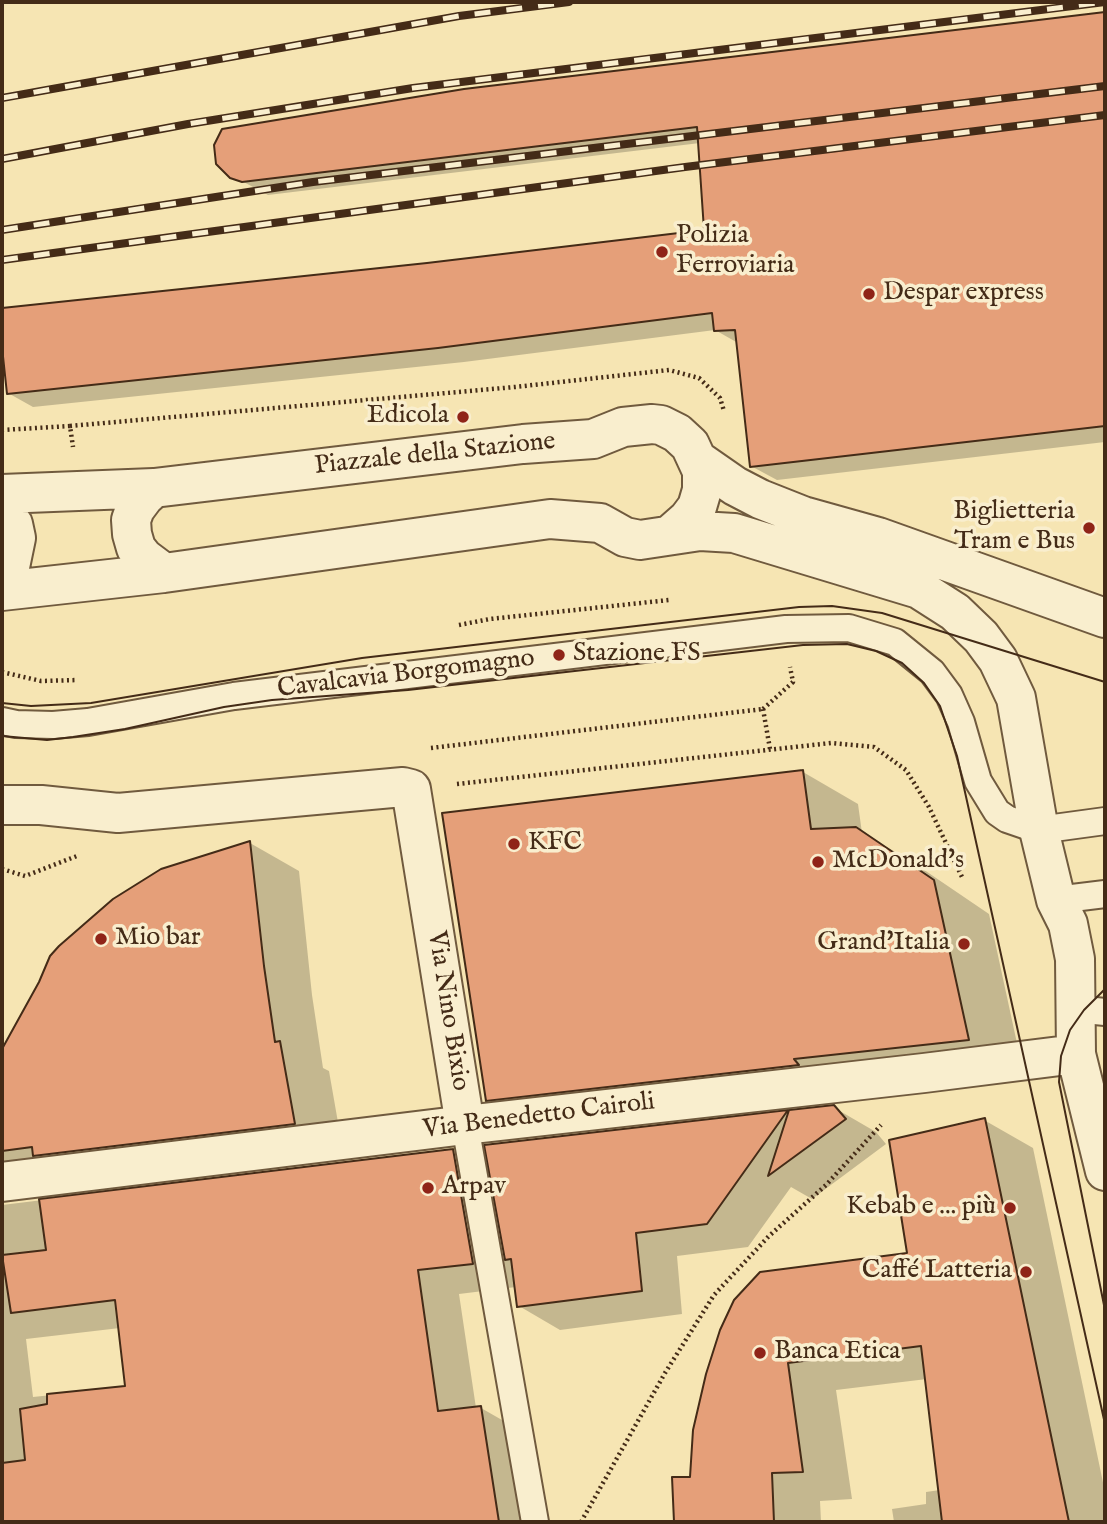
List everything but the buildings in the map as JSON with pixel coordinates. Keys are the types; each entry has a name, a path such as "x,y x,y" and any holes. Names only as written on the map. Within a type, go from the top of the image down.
{"street":[{"name":"Piazzale della Stazione","path":"2,494 154,488 523,444 593,439 623,427 660,425 677,433 690,445 699,461 734,486 803,516 878,537 1103,616"},
{"path":"671,534 688,519 700,498 703,481 699,461"},
{"path":"154,488 135,509 131,520 132,534 136,548 144,558 164,573"},
{"path":"2,511 13,524 16,538 10,568 2,580"},
{"path":"2,591 164,573 532,520 600,523 625,537 640,540 700,531 734,533 919,589 955,612 981,637 998,660 1016,698 1039,830 1056,900 1068,924 1090,1010 1076,1054 1105,1171"},
{"path":"2,805 41,805 118,813 402,787 411,789"},
{"name":"Via Nino Bixio","path":"411,789 466,1125"},
{"name":"Via Benedetto Cairoli","path":"2,1182 1076,1054"}],"lane":[{"name":"Cavalcavia Borgomagno","path":"2,721 53,725 88,722 234,696 786,629 849,628 895,642 932,672 949,695 961,722 978,781 997,812 1007,819 1039,830"},
{"path":"1039,830 1105,821"},
{"path":"1056,900 1105,894"},
{"name":"Via Nino Bixio","path":"466,1125 535,1522"}],"path":[{"path":"70,426 514,387 669,370 699,379 720,398 727,421"},
{"path":"470,623 673,599"},
{"path":"770,749 764,709 793,682"},
{"path":"411,789 831,743 874,747 906,770 929,807 961,877"},
{"path":"2,870 25,876 84,854"},
{"path":"581,1522 665,1373 715,1295 769,1236 826,1185 864,1145 924,1073"}],"tram line":[{"path":"2,703 31,706 91,703 362,658 799,607 832,606 882,613 1105,682"},
{"path":"2,736 47,740 125,729 224,707 272,700 408,690 803,645 847,644 876,651 902,663 924,683 940,706 957,756 1105,1424"},
{"path":"1105,989 1084,1010 1070,1030 1061,1056 1059,1082 1105,1310"}],"railway":[{"path":"2,98 459,16 569,2"},
{"path":"2,159 188,124 413,88 1105,2"},
{"path":"2,230 313,182 1105,86"},
{"path":"2,260 685,167 1105,115"}],"place":[{"name":"Polizia Ferroviaria","path":"662,252"},
{"name":"Despar express","path":"869,294"},
{"name":"Edicola","path":"463,417"},
{"name":"Biglietteria Tram e Bus","path":"1089,528"},
{"name":"Stazione FS","path":"559,655"},
{"name":"KFC","path":"514,844"},
{"name":"McDonald's","path":"818,862"},
{"name":"Mio bar","path":"101,939"},
{"name":"Grand'Italia","path":"964,944"},
{"name":"Arpav","path":"428,1188"},
{"name":"Kebab e ... più","path":"1010,1208"},
{"name":"Caffé Latteria","path":"1026,1272"},
{"name":"Banca Etica","path":"760,1353"}]}
